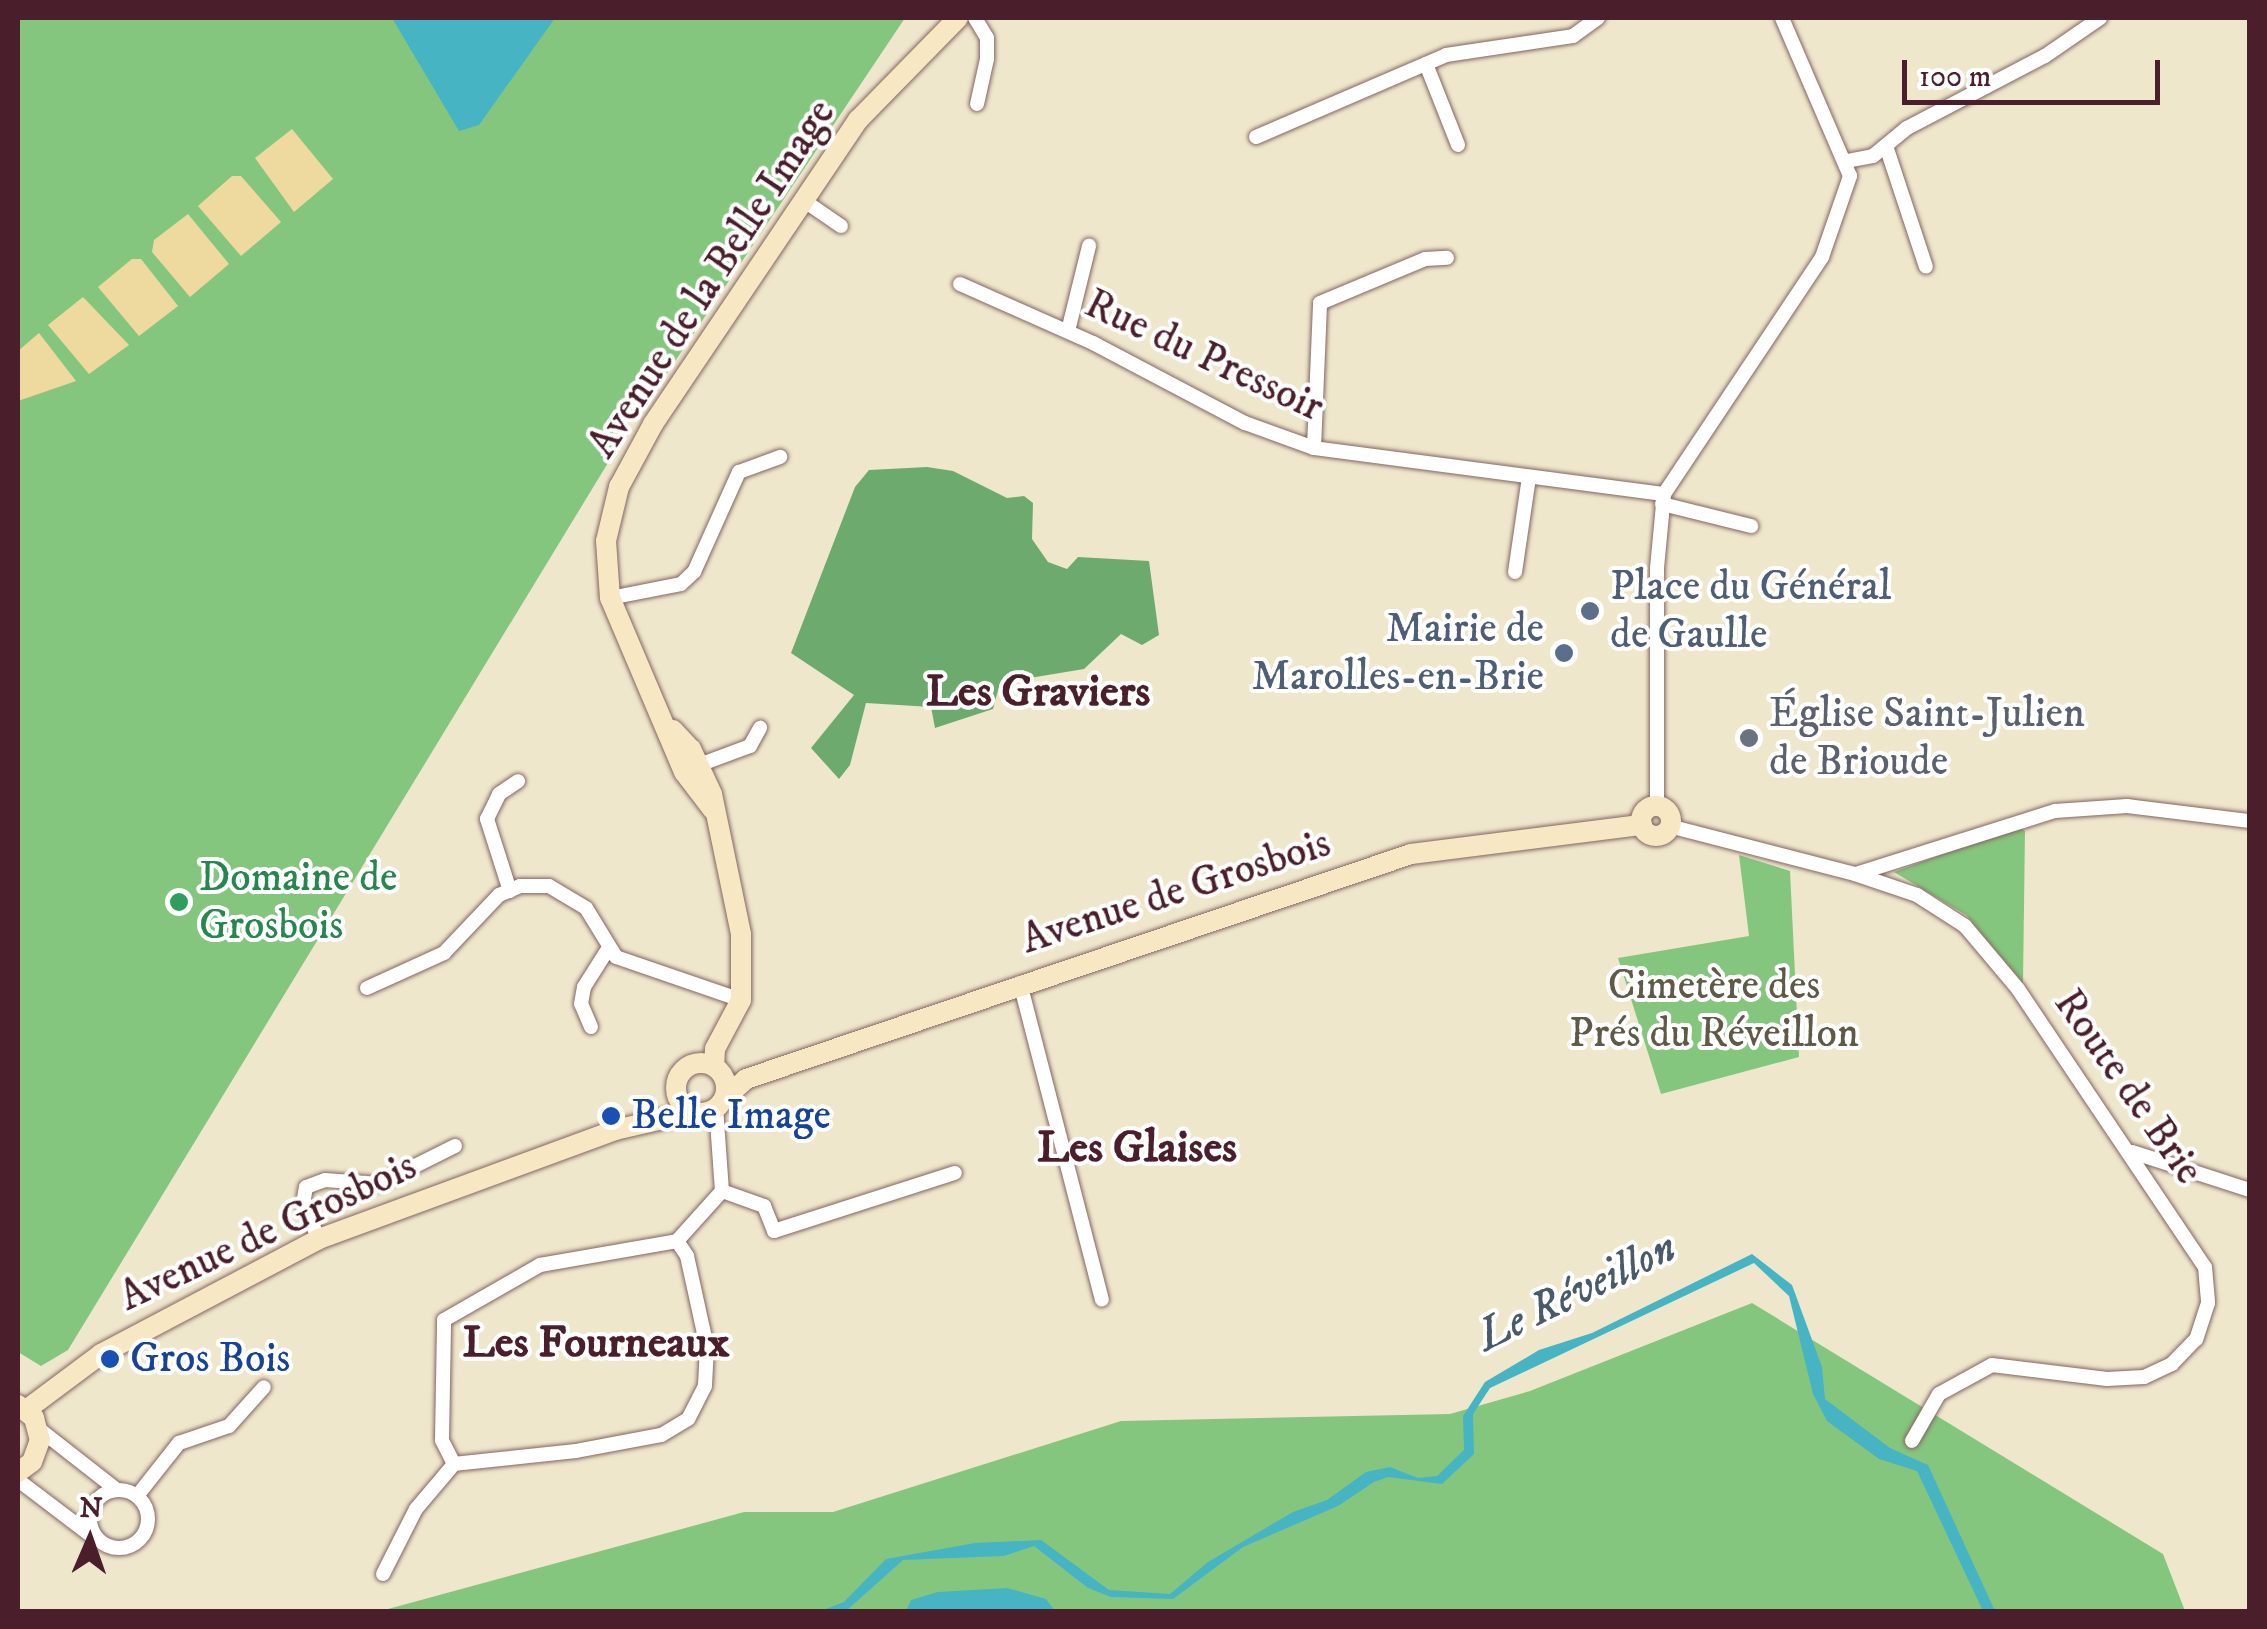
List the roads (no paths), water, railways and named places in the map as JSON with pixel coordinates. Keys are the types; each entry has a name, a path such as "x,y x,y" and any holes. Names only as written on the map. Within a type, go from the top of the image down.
{"street":[{"name":"Avenue de la Belle Image","path":"718,1070 715,1049 735,998 743,954 713,810 622,640 610,598 606,542 619,487 652,424 880,93 958,18"},
{"path":"975,18 987,48 977,104"},
{"path":"1256,137 1459,51 1573,36 1598,18"},
{"path":"1656,806 1663,499 1822,257 1846,188 1847,161 1782,18"},
{"path":"1847,161 1886,146 2100,18"},
{"path":"1426,64 1458,145"},
{"path":"1886,146 1926,267"},
{"path":"803,200 841,226"},
{"path":"1068,332 1089,246"},
{"path":"1314,448 1320,304 1425,259 1447,258"},
{"name":"Rue du Pressoir","path":"960,284 1068,332 1245,423 1314,448 1663,499 1751,526"},
{"path":"610,598 681,584 694,572 739,472 780,458"},
{"path":"1516,572 1529,477"},
{"path":"691,768 750,746 760,728"},
{"path":"510,890 487,819 499,794 518,781"},
{"path":"1656,806 1668,813 1669,826 1657,835 1642,825 1644,812 1656,806"},
{"path":"1855,874 2056,811 2127,806 2250,821"},
{"name":"Avenue de Grosbois","path":"22,1408 101,1354 319,1240 614,1130 709,1108 746,1079 1020,983 1412,854 1642,825"},
{"name":"Route de Brie","path":"1669,826 1855,874 1918,896 1965,926 2018,989 2205,1267 2208,1303 2196,1339 2172,1364 2144,1377 1992,1365 1940,1394 1912,1441"},
{"path":"368,988 444,952 510,890 550,886 569,894 586,908 616,957 735,998"},
{"path":"591,1028 581,1004 584,987 608,948"},
{"path":"1020,983 1102,1300"},
{"name":"Avenue de la Belle Image","path":"676,1089 735,998"},
{"path":"690,1065 746,1079"},
{"path":"718,1070 709,1108 722,1191"},
{"path":"676,1089 709,1108"},
{"name":"Avenue de Grosbois","path":"614,1130 676,1089"},
{"path":"319,1240 303,1204 306,1187 325,1180 379,1184 454,1146"},
{"path":"2131,1152 2250,1190"},
{"path":"722,1191 764,1206 774,1231 955,1173"},
{"path":"454,1464 442,1440 444,1320 540,1265 677,1240 722,1191"},
{"path":"382,1574 416,1509 454,1464 576,1452 661,1435 688,1419 705,1386 707,1347 687,1256 677,1240"},
{"path":"137,1496 179,1443 229,1426 264,1387"},
{"path":"18,1480 103,1544 125,1548 142,1537 148,1518 137,1496 118,1490 39,1429 22,1408"},
{"path":"18,1472 38,1452 39,1429"},
{"path":"103,1544 91,1530 90,1512 100,1496 118,1490"}],"water":[{"path":"392,18 555,18 479,125 459,131"},
{"path":"1752,1254 1792,1285 1822,1367 1825,1399 1890,1448 1928,1465 1995,1611 1983,1611 1917,1471 1879,1459 1827,1421 1813,1394 1789,1296 1754,1263 1490,1388 1473,1414 1474,1454 1442,1484 1388,1477 1374,1482 1338,1506 1243,1547 1173,1599 1111,1597 1088,1588 1034,1546 1004,1556 903,1560 846,1611 820,1611 844,1602 886,1559 975,1543 1041,1540 1109,1590 1170,1594 1208,1562 1293,1512 1327,1500 1366,1472 1390,1467 1418,1478 1437,1476 1464,1450 1463,1416 1485,1382 1539,1350 1592,1333"},
{"path":"1007,1588 1046,1599 1055,1611 906,1611 911,1600 938,1592"}],"place":[{"name":"Place du Général de Gaulle","path":"1590,611"},
{"name":"Mairie de Marolles-en-Brie","path":"1564,653"},
{"name":"Église Saint-Julien de Brioude","path":"1749,738"},
{"name":"Domaine de Grosbois","path":"179,902"},
{"name":"Belle Image","path":"611,1116"},
{"name":"Gros Bois","path":"110,1359"}],"district":[{"name":"Les Graviers","path":"1038,693"},
{"name":"Les Glaises","path":"1137,1149"},
{"name":"Les Fourneaux","path":"596,1344"}],"park label":[{"name":"Cimetère des Prés du Réveillon","path":"1714,1010"}],"water label":[{"name":"Le Réveillon","path":"1577,1293"}]}
